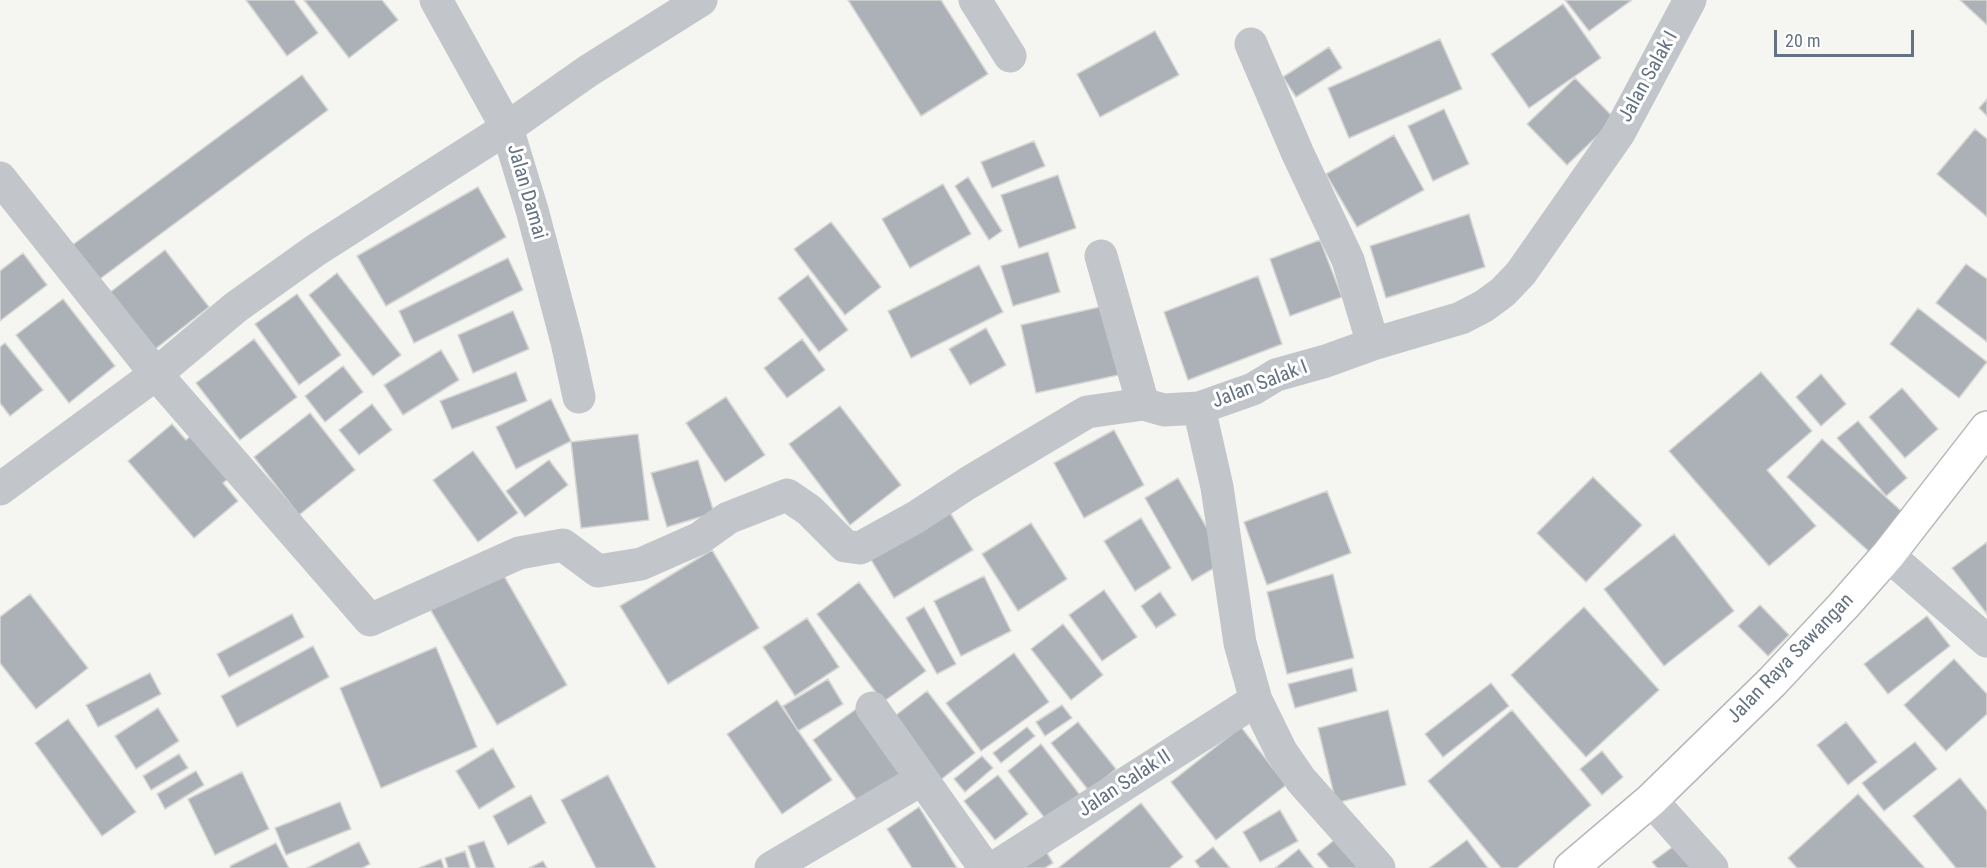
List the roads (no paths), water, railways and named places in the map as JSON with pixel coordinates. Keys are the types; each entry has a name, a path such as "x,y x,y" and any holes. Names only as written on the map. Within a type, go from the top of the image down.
{"highway":[{"name":"Jalan Raya Sawangan","path":"1571,868 1651,800 1772,682 1888,555 1987,429"}],"street":[{"name":"Jalan Damai","path":"436,0 507,128 532,210 579,397"},
{"path":"0,489 156,374 236,307 307,256 507,128 588,71 701,0"},
{"path":"975,0 1010,56"},
{"name":"Jalan Salak I","path":"1379,868 1301,780 1281,751 1256,700 1240,643 1217,487 1199,408 1253,389 1276,375 1461,318 1484,306 1503,292 1521,273 1618,133 1690,0"},
{"path":"1251,44 1298,154 1348,260 1373,344"},
{"path":"0,178 156,374 370,620 519,553 563,545 598,571 641,564 700,538 728,518 787,495 809,510 845,546 860,548 1087,412 1143,404 1164,410 1199,408"},
{"path":"1101,256 1143,404"},
{"path":"1888,555 1987,641"},
{"name":"Jalan Salak II","path":"994,868 1256,700"},
{"path":"872,708 985,868"},
{"path":"771,868 922,779"},
{"path":"1651,800 1712,868"}]}
